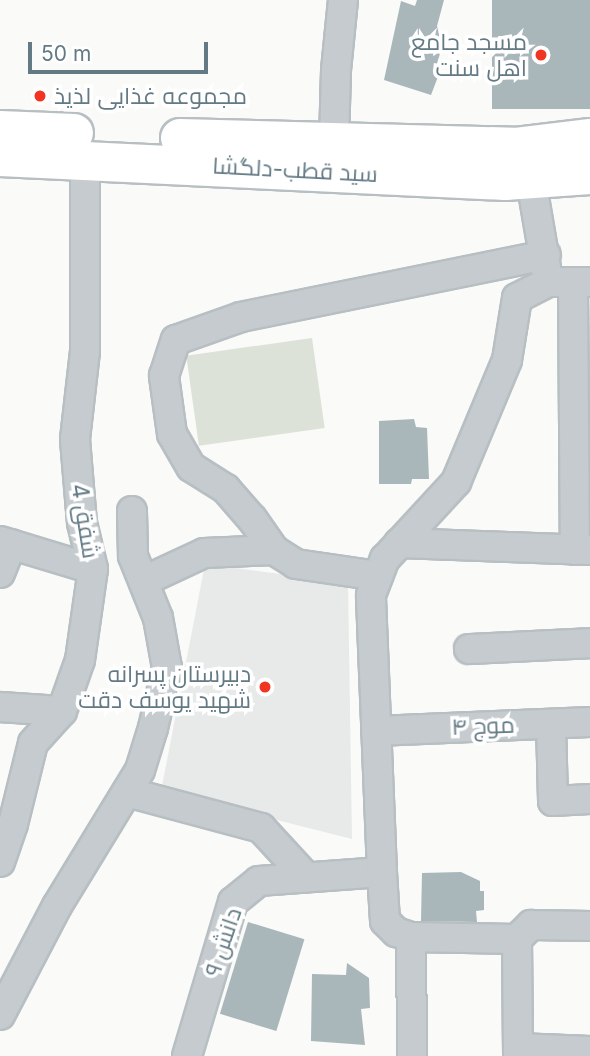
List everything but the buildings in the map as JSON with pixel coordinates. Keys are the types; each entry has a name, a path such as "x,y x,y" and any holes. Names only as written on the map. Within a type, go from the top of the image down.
{"main road":[{"name":"سید قطب-دلگشا","path":"0,130 194,152 531,180 590,175"},
{"name":"سید قطب-دلگشا","path":"0,157 85,160 334,142 513,147 590,138"}],"street":[{"path":"334,142 336,70 343,0"},
{"name":"شفق 4","path":"0,862 33,743 62,711 80,660 93,569 82,523 75,439 85,351 85,160"},
{"path":"400,543 582,550 564,275 531,180"},
{"path":"517,939 411,937 396,932 385,921 371,595 385,559 456,482 507,360 517,298 564,275"},
{"path":"378,576 296,564 274,550 226,489 191,467 172,434 164,376 176,340 241,317 564,275"},
{"path":"0,1015 57,906 140,770 167,668 158,618 133,556 132,511"},
{"path":"0,573 6,543 93,569"},
{"path":"144,580 204,553 274,550"},
{"path":"468,649 590,643"},
{"path":"0,707 62,711"},
{"name":"موج ۴","path":"376,731 590,722"},
{"path":"551,724 553,801 590,799"},
{"path":"127,792 261,828 306,877"},
{"name":"دانش ۹","path":"187,1056 233,902 259,881 382,872"},
{"path":"590,926 531,925 517,939 518,1052 590,1051"},
{"path":"411,937 412,1056"}],"shaded area":[{"path":"312,338 325,428 199,446 186,356"},
{"name":"دبیرستان پسرانه شهید یوسف دقت","path":"205,564 348,583 352,839 161,791"}],"place":[{"name":"مسجد جامع اهل سنت","path":"541,55"},
{"name":"مجموعه غذایی لذیذ","path":"40,96"},
{"name":"دبیرستان پسرانه شهید یوسف دقت","path":"265,687"}]}
